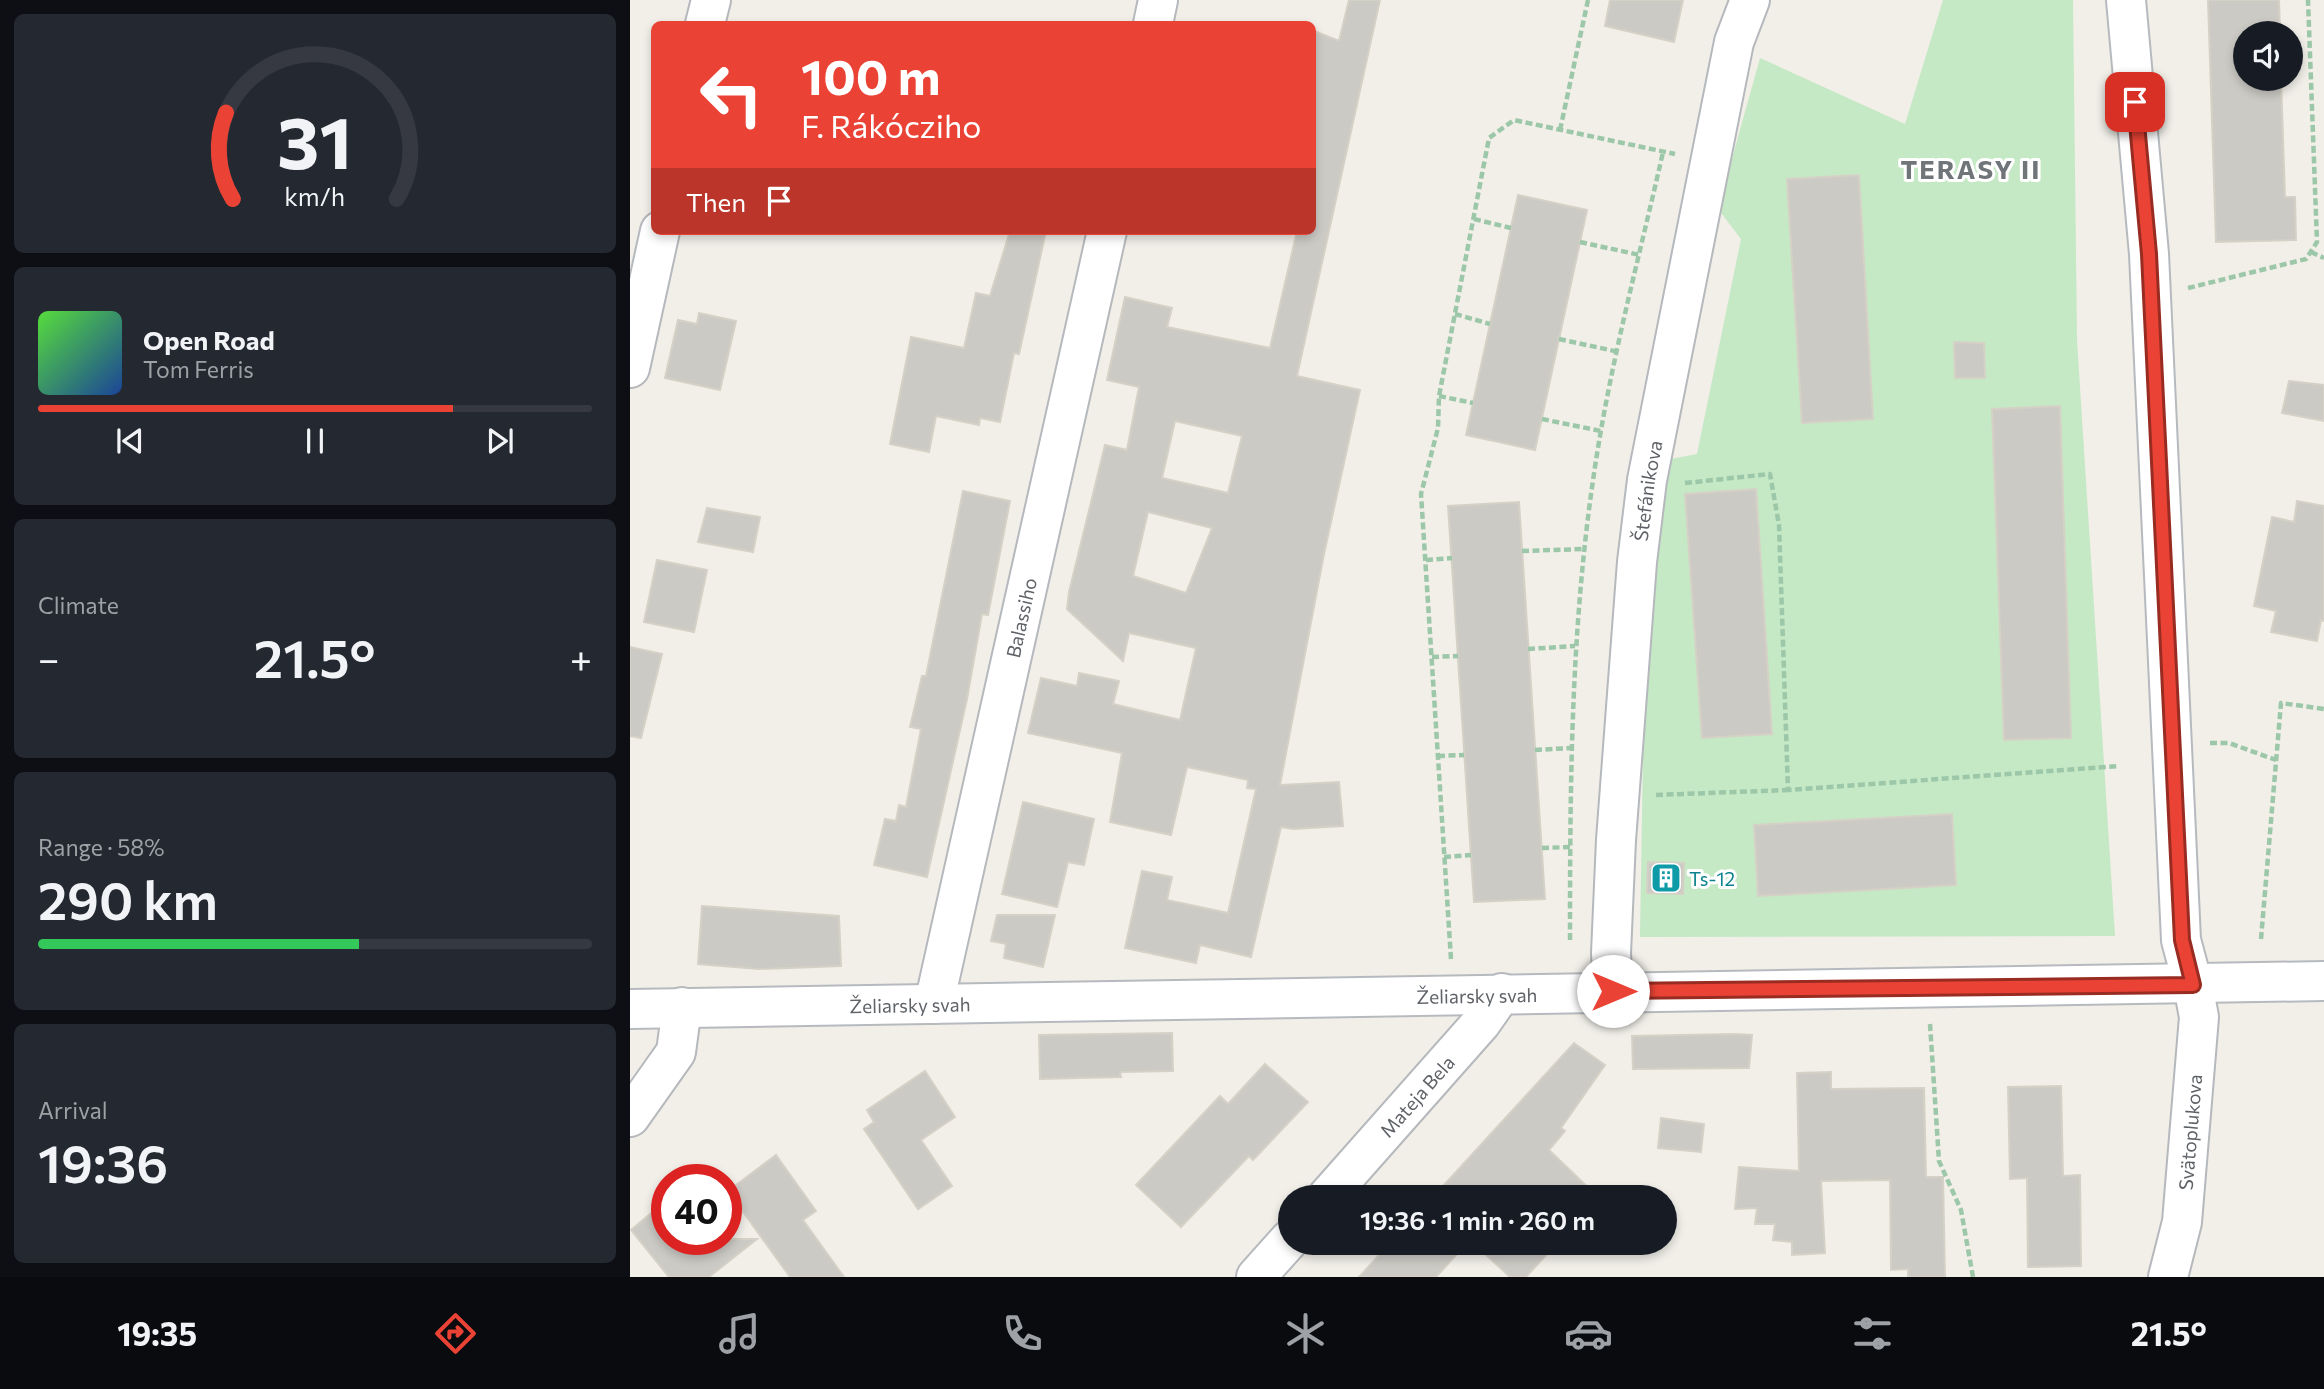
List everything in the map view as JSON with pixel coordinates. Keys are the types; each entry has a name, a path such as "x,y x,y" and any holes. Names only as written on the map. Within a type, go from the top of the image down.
{"street":[{"path":"706,21 711,0"},
{"path":"1154,21 1158,0"},
{"name":"Štefánikova","path":"1613,991 1611,953 1616,840 1637,562 1647,480 1734,42 1750,0"},
{"name":"Svätoplukova","path":"2126,0 2151,297 2182,940 2200,1010 2182,1222 2168,1277"},
{"path":"630,368 659,235"},
{"name":"Balassiho","path":"934,1004 1106,235"},
{"name":"Želiarsky svah","path":"630,1009 2324,981"},
{"name":"Mateja Bela","path":"1338,1185 1481,1023 1502,993"},
{"path":"630,1117 676,1052 682,1007"},
{"path":"1256,1277 1278,1252"}],"path":[{"path":"1560,130 1588,0"},
{"path":"2151,297 2306,259 2317,242 2308,0"},
{"path":"1451,960 1421,494 1438,428 1439,396 1489,138 1514,120 1711,160"},
{"path":"1474,219 1511,228"},
{"path":"1580,242 1640,256"},
{"path":"2311,252 2324,258"},
{"path":"1455,314 1490,324"},
{"path":"1559,339 1619,352"},
{"path":"1439,396 1472,403"},
{"path":"1542,419 1601,431"},
{"path":"1677,484 1770,474 1779,525 1788,790"},
{"path":"1522,551 1585,550"},
{"path":"1426,560 1451,558"},
{"path":"1528,649 1575,646"},
{"path":"1432,657 1458,656"},
{"path":"2261,939 2281,703 2324,709"},
{"path":"2206,743 2229,743 2276,760"},
{"path":"1535,750 1570,748"},
{"path":"1438,756 1464,755"},
{"path":"1646,795 1788,790 2119,766"},
{"path":"1542,848 1570,847"},
{"path":"1444,856 1471,855"},
{"path":"1929,1019 1938,1161 1961,1210 1973,1277"}],"green space":[{"path":"1943,0 2073,0 2077,340 2115,936 1640,937 1643,753 1665,460 1697,454 1741,239 1718,209 1760,58 1905,124"}],"building":[{"path":"1349,0 1380,0 1297,376 1360,390 1324,554 1280,785 1339,782 1343,826 1293,829 1281,827 1251,957 1200,945 1196,963 1125,948 1142,871 1172,877 1167,900 1228,913 1256,789 1247,788 1248,780 1187,767 1171,835 1110,822 1122,753 1028,733 1041,678 1077,686 1079,673 1119,681 1113,704 1180,720 1196,648 1129,633 1123,661 1067,609 1105,445 1127,450 1139,387 1107,380 1125,297 1172,308 1167,327 1270,348 1296,235 1316,235 1316,32 1339,41","holes":["1175,421 1242,436 1228,493 1162,478","1148,512 1212,528 1186,593 1133,576"]},
{"path":"1610,0 1683,0 1674,42 1605,26"},
{"path":"2208,0 2279,0 2280,21 2233,21 2233,91 2281,91 2285,197 2295,197 2296,240 2216,242"},
{"path":"1859,175 1873,419 1802,423 1787,179"},
{"path":"1518,195 1587,210 1535,450 1466,435"},
{"path":"1009,235 1045,235 1019,354 1014,353 1000,422 980,418 979,425 936,416 929,452 890,444 911,337 964,348 976,293 990,296"},
{"path":"699,313 736,321 720,390 665,378 678,320 697,324"},
{"path":"1954,342 1984,343 1985,378 1955,378"},
{"path":"2289,381 2324,385 2324,421 2282,413"},
{"path":"2060,406 2071,738 2004,740 1992,409"},
{"path":"1756,489 1772,734 1702,738 1685,494"},
{"path":"963,491 1010,501 988,615 982,614 967,699 927,877 874,865 885,819 896,821 899,805 906,807 921,729 910,727 922,676 926,676"},
{"path":"2297,501 2324,506 2324,621 2321,620 2317,641 2271,632 2276,611 2254,606 2272,517 2294,522"},
{"path":"1519,502 1545,899 1474,902 1448,506"},
{"path":"707,508 760,517 753,552 698,542"},
{"path":"657,560 707,570 694,632 644,622"},
{"path":"630,647 662,654 641,738 630,736"},
{"path":"1023,802 1094,819 1084,865 1068,862 1057,907 1002,894"},
{"path":"1952,814 1956,885 1758,896 1754,825"},
{"name":"Ts-12","path":"1648,862 1684,863 1683,894 1647,893"},
{"path":"702,906 839,916 841,966 759,969 698,964"},
{"path":"997,915 1055,915 1043,967 1004,958 1006,944 991,941"},
{"path":"1172,1033 1173,1071 1120,1072 1121,1077 1040,1079 1039,1035"},
{"path":"1752,1035 1749,1068 1633,1069 1632,1036"},
{"path":"1574,1043 1605,1065 1561,1128 1565,1131 1549,1150 1586,1185 1444,1185"},
{"path":"1265,1064 1308,1102 1253,1160 1249,1156 1181,1227 1136,1185 1220,1096 1228,1104"},
{"path":"925,1071 955,1117 921,1140 952,1186 918,1209 864,1129 874,1122 867,1110"},
{"path":"1831,1072 1831,1089 1924,1088 1926,1177 1943,1177 1945,1277 1908,1277 1908,1269 1891,1270 1890,1180 1821,1181 1825,1253 1792,1255 1792,1242 1773,1240 1775,1224 1755,1224 1757,1208 1735,1209 1739,1167 1799,1171 1797,1073"},
{"path":"2061,1086 2063,1176 2080,1175 2081,1266 2028,1267 2027,1178 2010,1179 2008,1087"},
{"path":"1661,1118 1704,1124 1701,1152 1658,1148"},
{"path":"776,1155 816,1211 803,1220 844,1277 790,1277 742,1210 742,1180"},
{"path":"651,1213 651,1255 631,1230"},
{"path":"742,1239 757,1239 742,1251"},
{"path":"651,1255 737,1255 709,1277 669,1277"},
{"path":"1379,1255 1456,1255 1436,1277 1359,1277"},
{"path":"1486,1255 1546,1255 1526,1277 1510,1277"}],"place":[{"name":"Ts-12","path":"1666,878"}],"district":[{"name":"TERASY II","path":"1971,168"}],"route":[{"path":"1613,991 2193,985 2182,940 2149,254 2135,102"}]}
